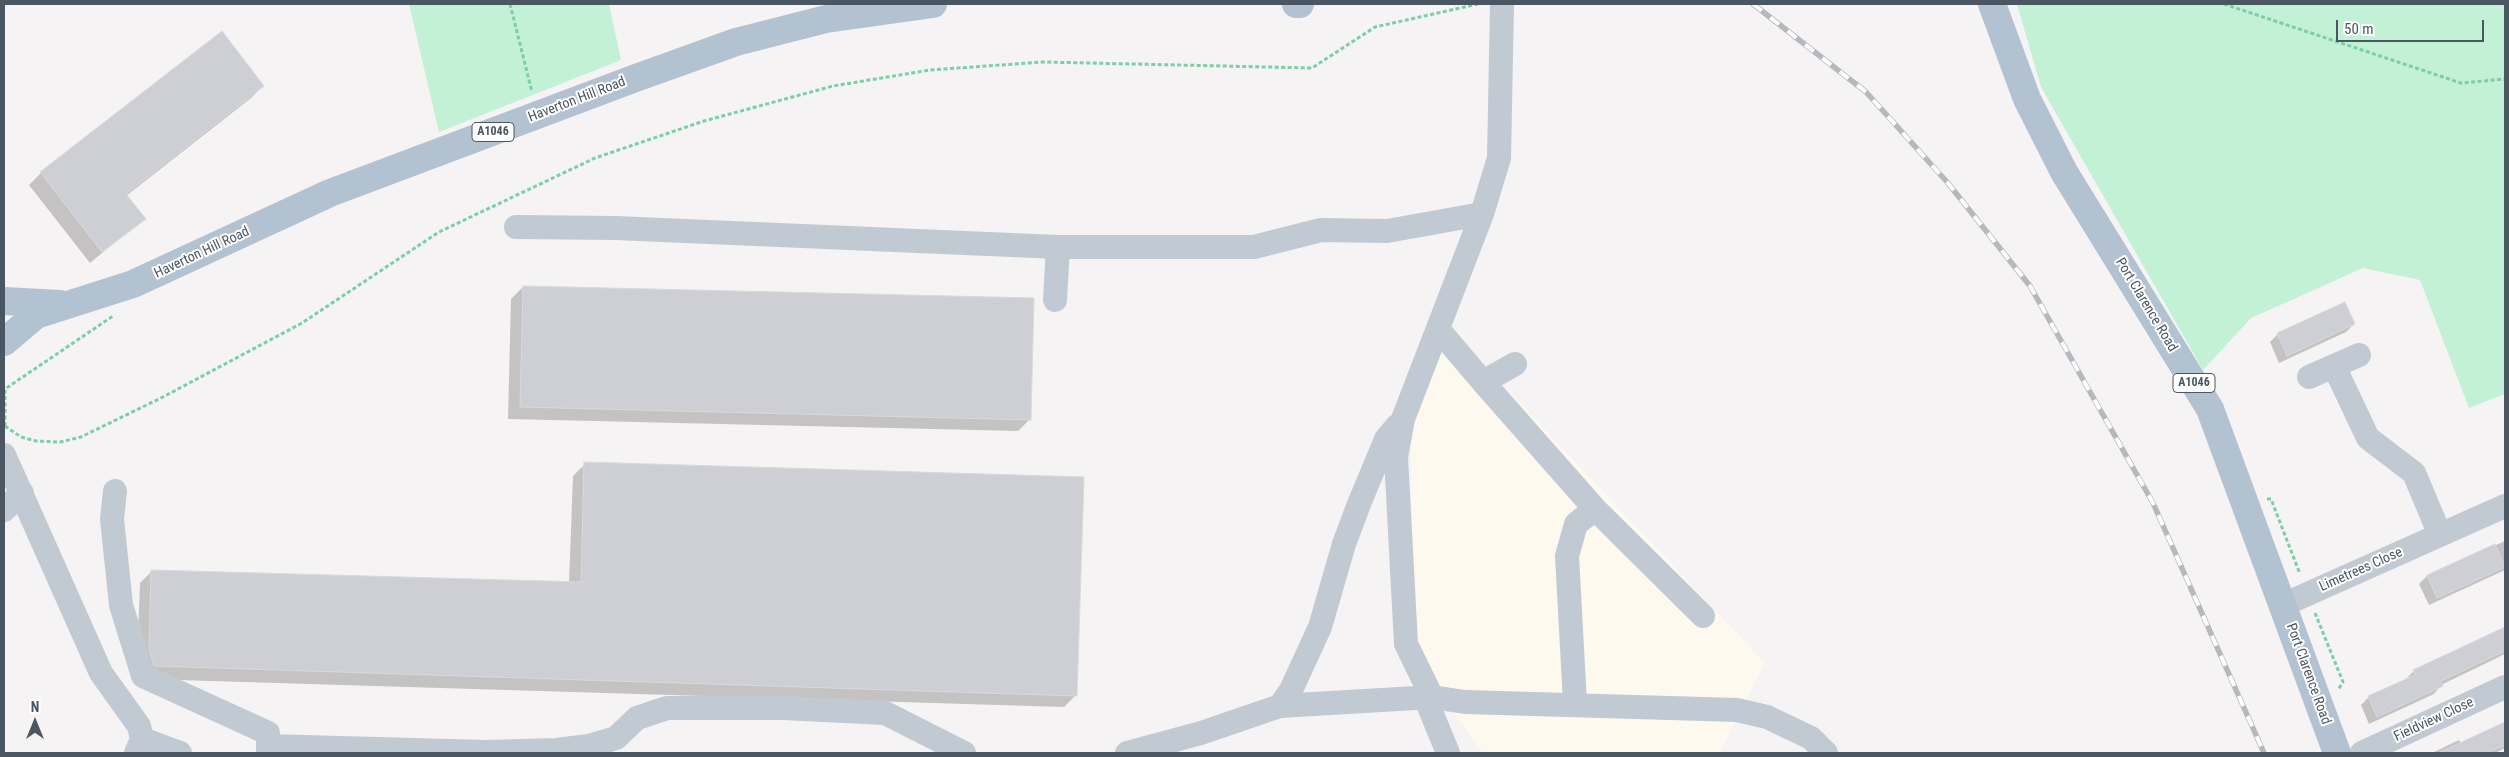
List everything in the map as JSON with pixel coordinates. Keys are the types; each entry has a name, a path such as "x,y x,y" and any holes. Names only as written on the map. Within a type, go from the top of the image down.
{"main road":[{"name":"Haverton Hill Road","path":"4,342 36,315 133,284 330,193 538,114 736,42 826,19 933,4"},
{"name":"Port Clarence Road","path":"1992,4 2027,99 2064,172 2210,409 2337,753"},
{"name":"Haverton Hill Road","path":"4,301 66,304"}],"street":[{"path":"1448,753 1406,644 1396,458 1403,419 1482,214 1499,158 1502,4"},
{"path":"516,227 616,228 1058,247 1254,247 1322,230 1387,231 1482,214"},
{"path":"1055,300 1058,247"},
{"path":"1438,329 1595,509 1703,616"},
{"path":"2308,377 2359,355"},
{"path":"1483,382 1515,364"},
{"path":"2334,366 2368,438 2414,472 2440,535"},
{"path":"1280,706 1292,690 1320,627 1344,544 1373,470 1386,440 1403,419"},
{"path":"4,455 101,673 139,726 139,746 180,753"},
{"path":"115,491 112,519 121,605 144,676 268,733 268,750 486,752 556,750 589,746 616,738 637,718 667,708 774,708 885,713 964,753"},
{"path":"4,510 22,493"},
{"name":"Limetrees Close","path":"2283,605 2505,506"},
{"path":"1575,703 1567,556 1576,524 1595,509"},
{"name":"Fieldview Close","path":"2362,753 2505,687"},
{"path":"1127,753 1201,733 1280,706 1428,697 1465,702 1575,703 1737,710 1767,717 1785,725 1811,738 1826,753"}],"path":[{"path":"510,4 538,114"},
{"path":"116,314 5,389 4,426 21,436 36,441 60,442 81,437 163,397 302,323 439,232 595,158 704,121 833,86 930,70 1043,62 1312,68 1376,27 1478,4"},
{"path":"2224,4 2232,5 2461,83 2505,79"}],"shaded area":[{"path":"1448,327 1765,663 1720,753 1483,753 1414,659 1410,408"}],"green space":[{"path":"409,4 609,4 621,60 439,132"},
{"path":"2017,4 2505,4 2505,394 2469,408 2420,280 2363,268 2251,318 2203,370 2041,87"}],"building":[{"path":"222,31 264,86 126,194 146,219 102,252 40,172"},
{"path":"523,286 1034,298 1031,420 520,407"},
{"path":"2345,302 2355,324 2287,356 2277,333"},
{"path":"584,462 1084,477 1077,696 154,666 149,649 151,570 581,582"},
{"path":"2495,544 2505,567 2437,598 2427,575"},
{"path":"2505,627 2505,651 2441,681 2443,686 2377,717 2368,696 2415,675 2413,670"},
{"path":"2505,722 2505,745 2487,753 2438,753"}],"railway":[{"path":"1753,4 1866,92 1947,182 2030,286 2153,503 2264,753"}]}
